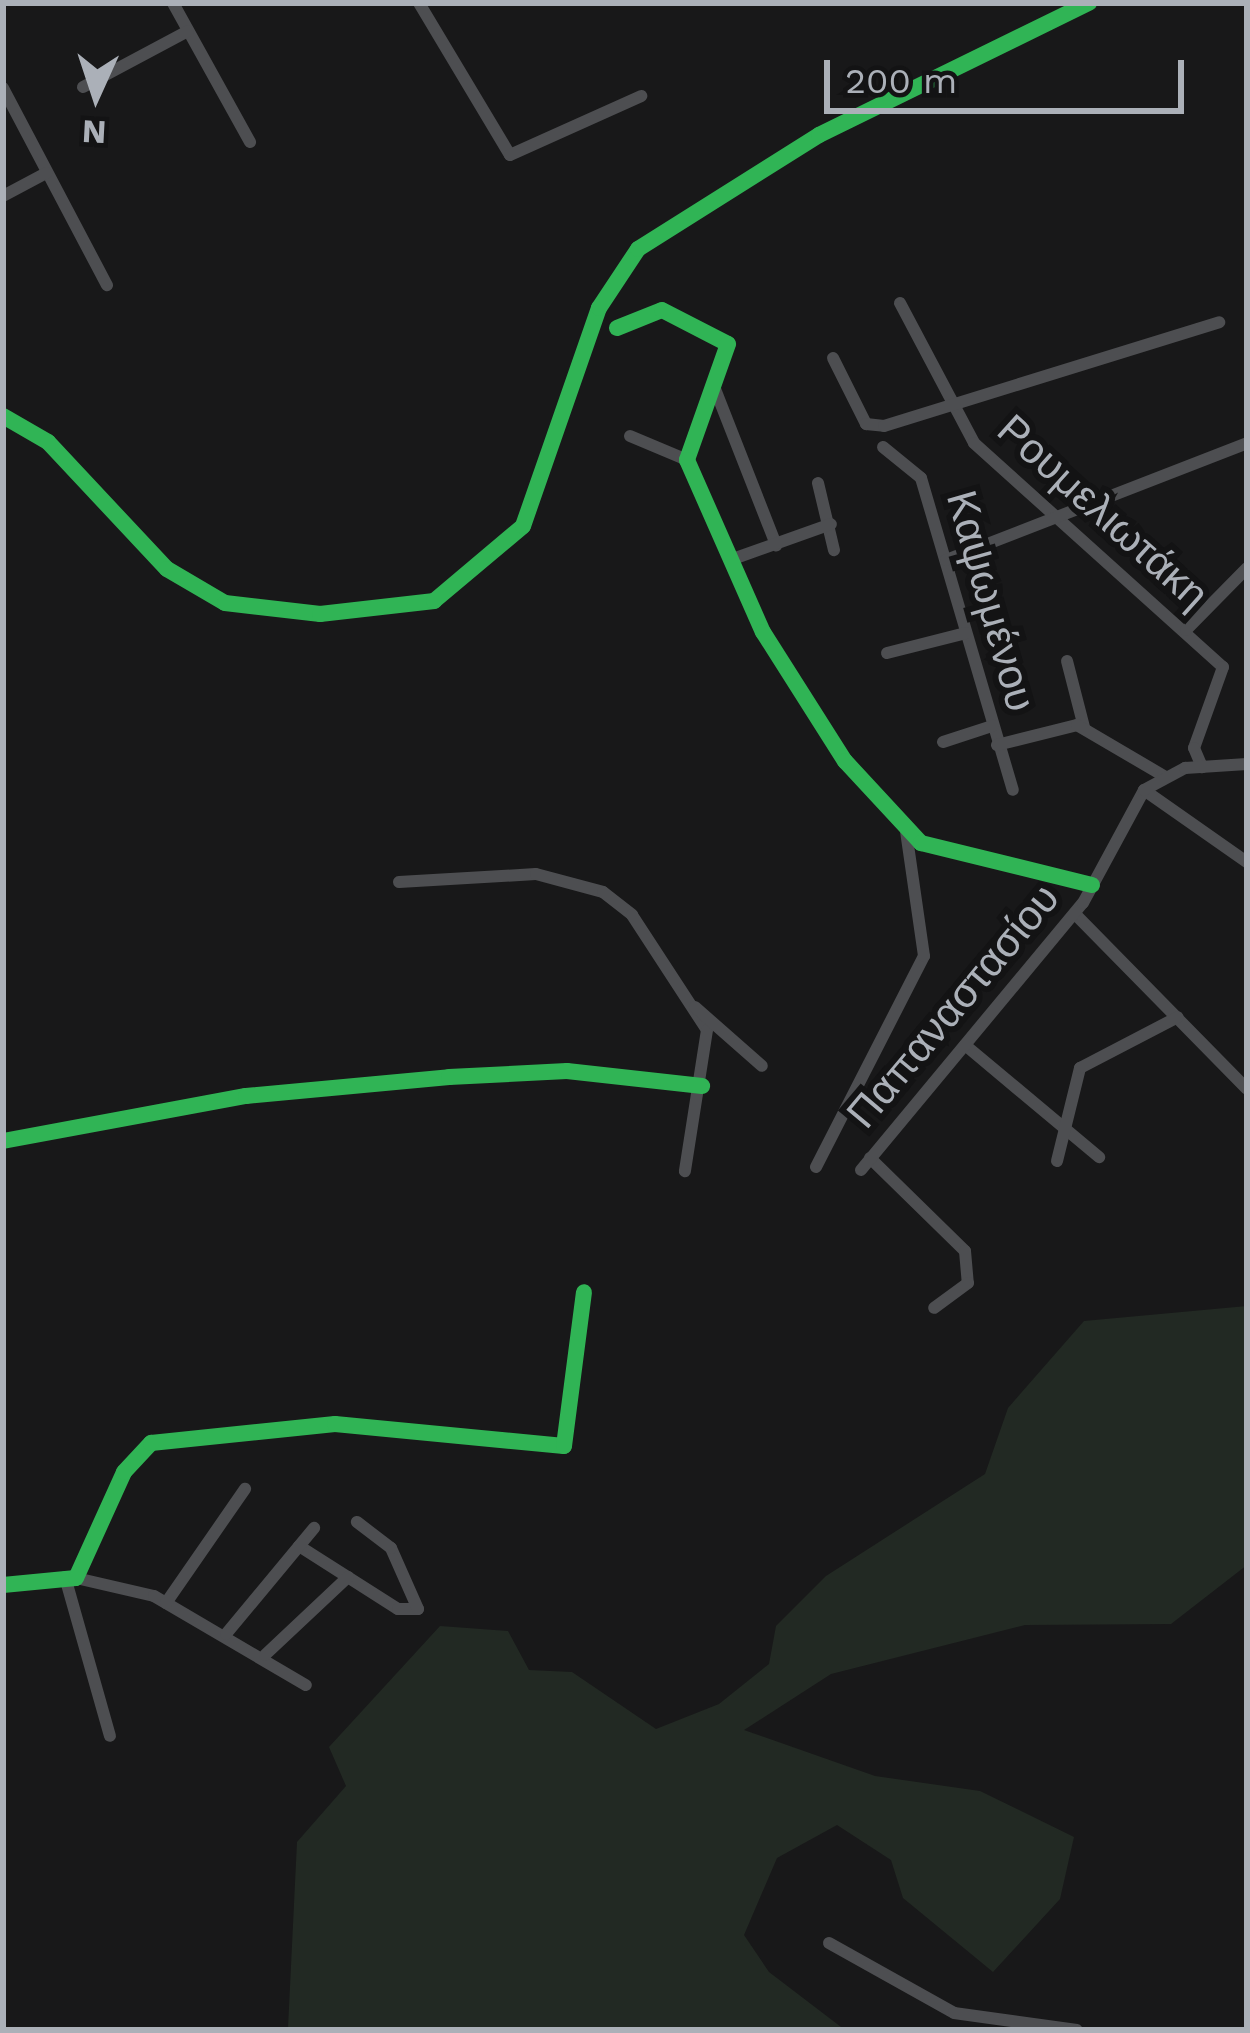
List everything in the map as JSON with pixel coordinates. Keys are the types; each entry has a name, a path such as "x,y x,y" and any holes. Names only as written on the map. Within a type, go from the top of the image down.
{"street":[{"path":"172,3 250,142"},
{"path":"419,3 509,155 640,96"},
{"path":"3,416 48,442 167,569 225,603 293,614 434,601 523,526 599,308 638,249 819,135 1089,3"},
{"path":"82,87 188,32"},
{"path":"3,88 107,285"},
{"path":"3,196 46,173"},
{"name":"Ρουμελιωτάκη","path":"900,303 946,404 992,462 1061,516 1186,630 1225,680 1194,748 1202,767"},
{"path":"617,328 634,312 662,310 721,339 730,353 688,460 730,560 796,693 906,831 936,849 1092,885"},
{"path":"833,358 873,427 1220,322"},
{"path":"715,389 776,545"},
{"path":"630,436 688,460"},
{"path":"946,560 1247,443"},
{"name":"Καψωμένου","path":"883,447 921,478 1013,790"},
{"path":"818,483 834,550"},
{"path":"730,560 831,524"},
{"path":"1186,630 1247,568"},
{"path":"887,653 967,633"},
{"path":"1067,661 1084,727"},
{"path":"943,742 992,726"},
{"path":"997,745 1084,727 1164,776"},
{"name":"Παπαναστασίου","path":"934,1307 968,1283 965,1251 865,1164 1076,914 1144,790 1164,776 1247,764"},
{"path":"1144,790 1247,862"},
{"path":"816,1167 924,956 906,831"},
{"path":"399,882 507,870 603,892 649,935 707,1030 702,1086 685,1171"},
{"path":"1076,914 1247,1089"},
{"path":"695,1007 762,1066"},
{"path":"1057,1160 1080,1068 1178,1017"},
{"path":"964,1045 1099,1157"},
{"path":"3,1141 247,1096 449,1076 567,1071 702,1086"},
{"path":"110,1736 70,1578 124,1472 151,1443 335,1424 564,1446 584,1292"},
{"path":"166,1603 245,1489"},
{"path":"299,1546 398,1609 422,1601 391,1548 357,1522"},
{"path":"226,1634 314,1528"},
{"path":"265,1655 348,1577"},
{"path":"3,1585 70,1578 166,1603 265,1655 306,1685"},
{"path":"829,1943 944,2009 1020,2026 1077,2030"}],"shaded area":[{"path":"1247,1306 1247,1565 1171,1624 1025,1625 831,1674 744,1730 875,1776 980,1791 1074,1837 1060,1899 993,1972 903,1898 891,1860 837,1825 777,1858 744,1935 769,1972 845,2030 288,2028 297,1842 346,1786 329,1747 440,1626 508,1631 529,1670 572,1672 656,1729 719,1704 769,1664 776,1626 826,1576 985,1474 1008,1408 1084,1321"}],"traffic: fast":[{"path":"3,416 48,442 167,569 225,603 320,614 434,601 523,526 599,308 638,249 819,135 1089,3"},
{"path":"617,328 662,310 728,344 687,460 763,632 845,761 921,843 1092,885"},
{"path":"3,1141 246,1096 449,1077 567,1071 702,1086"},
{"path":"3,1585 76,1578 124,1472 151,1443 335,1424 564,1446 584,1292"}]}
